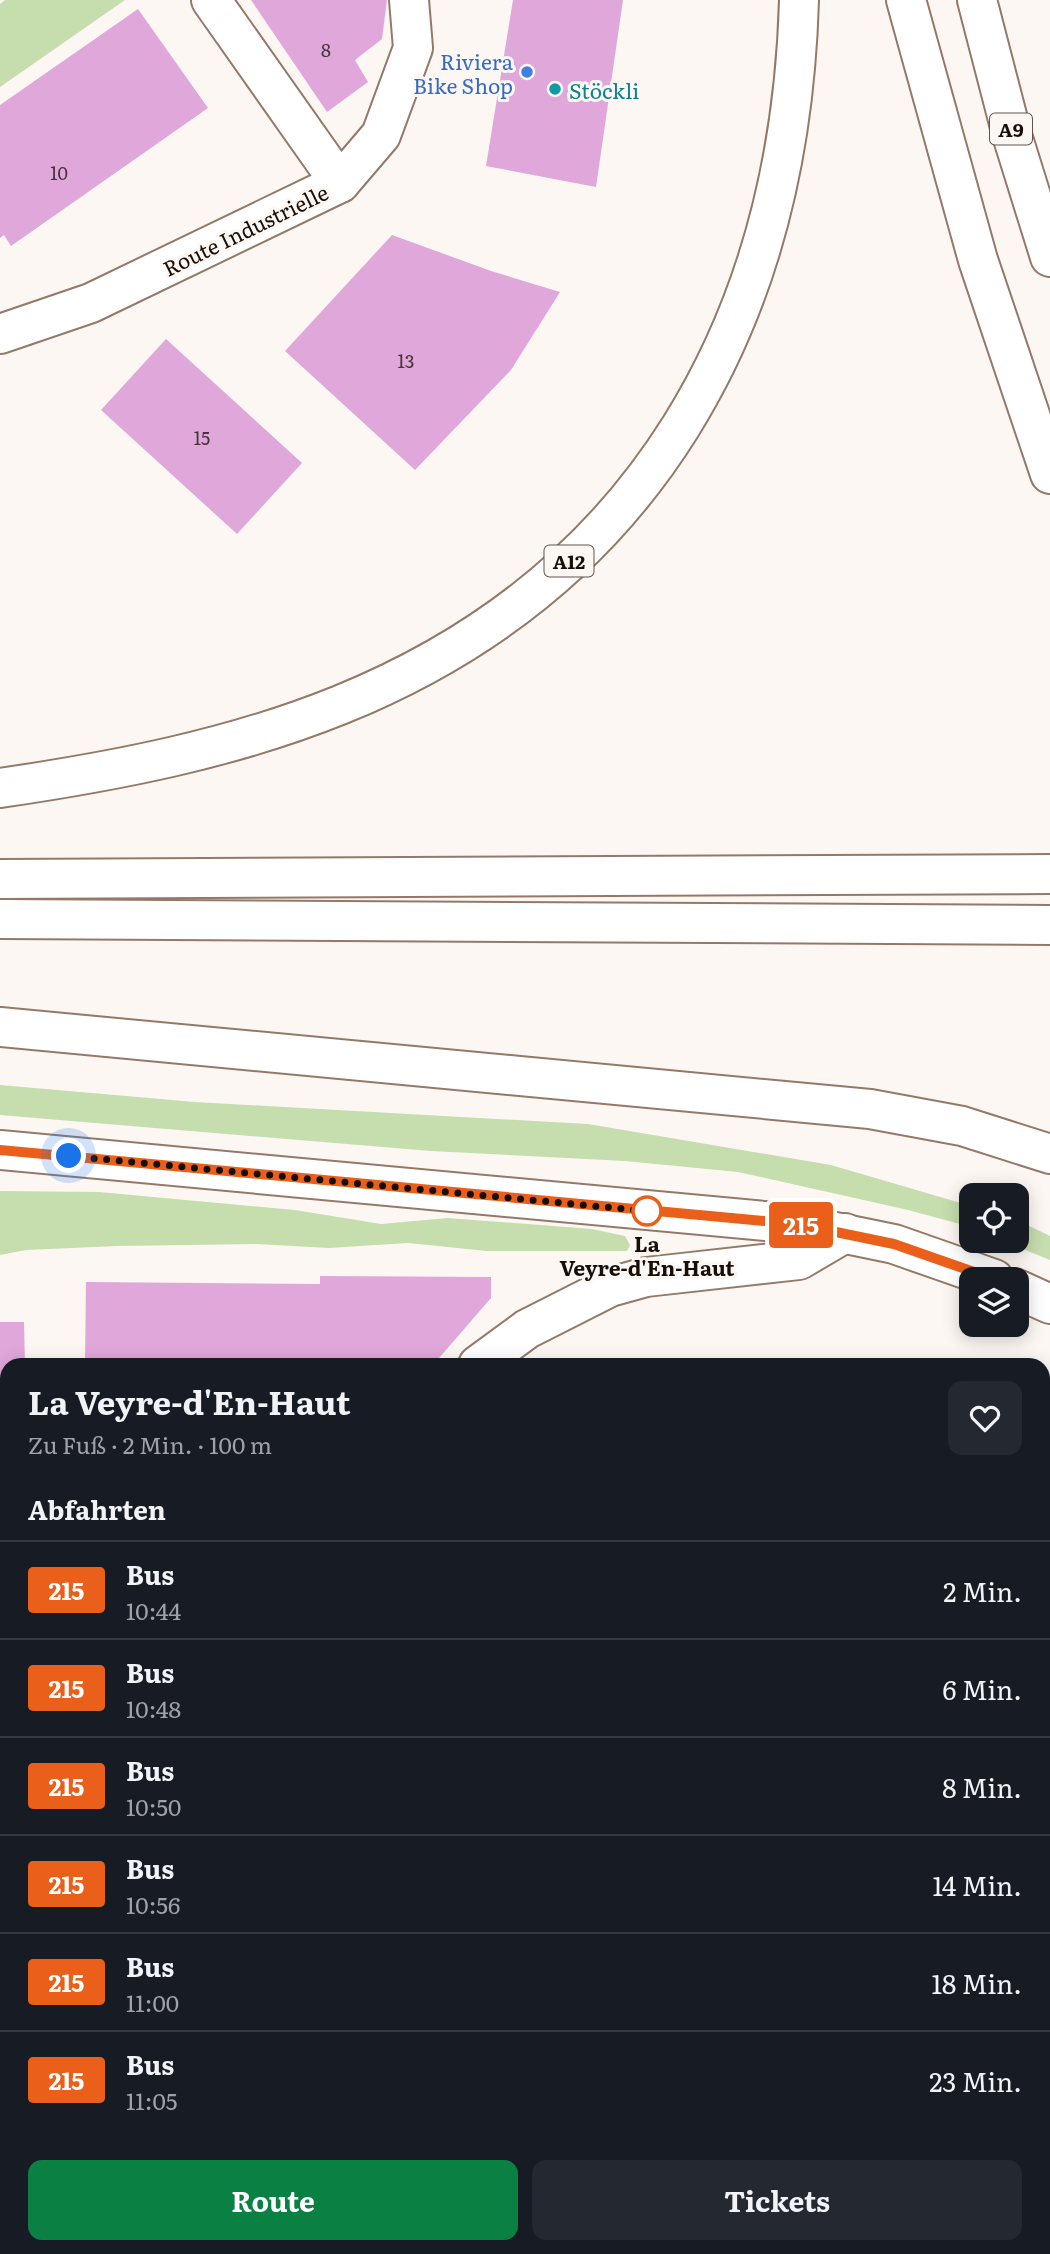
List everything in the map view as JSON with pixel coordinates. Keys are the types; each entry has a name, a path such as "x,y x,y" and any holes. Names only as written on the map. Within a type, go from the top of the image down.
{"main road":[{"path":"211,0 340,183"},
{"name":"Route Industrielle","path":"0,334 91,303 340,183 381,135 413,48 409,0"},
{"name":"A12","path":"0,788 80,776 168,758 242,739 341,704 440,656 482,630 536,590 604,527 639,486 697,401 744,302 761,253 785,152 793,104 799,0"},
{"path":"906,0 978,260 1050,474"},
{"name":"A9","path":"977,0 1012,135 1050,257"},
{"path":"0,879 1050,874"},
{"path":"0,919 1050,925"},
{"path":"0,1027 870,1109 961,1126 1050,1154"},
{"path":"0,1150 797,1224 894,1244 960,1267"},
{"path":"488,1358 527,1329 610,1287 646,1277 799,1260 845,1233"},
{"path":"1029,1294 1050,1304"}],"green space":[{"path":"5,0 125,0 0,87 0,4"},
{"path":"0,1085 195,1102 588,1124 831,1165 959,1202 959,1224 738,1172 625,1161 431,1151 0,1115"},
{"path":"0,1191 99,1192 295,1210 381,1224 448,1218 592,1229 625,1236 630,1245 627,1251 487,1251 408,1243 329,1248 256,1244 117,1246 26,1250 0,1255"},
{"path":"1029,1226 1050,1236 1050,1260 1029,1252"}],"building":[{"path":"251,0 387,0 382,39 355,60 368,82 327,112"},
{"name":"Stöckli","path":"513,0 623,0 596,187 486,166"},
{"path":"138,9 208,108 11,246 4,235 0,238 0,105"},
{"path":"392,235 491,271 560,292 511,370 415,470 285,351"},
{"path":"166,339 302,463 237,534 101,410"},
{"path":"320,1276 491,1277 491,1298 439,1358 85,1358 86,1282 320,1284"},
{"path":"0,1322 24,1322 25,1358 0,1358"}],"bus line":[{"name":"215","path":"0,1150 797,1224 894,1244 964,1267"}],"place":[{"name":"Riviera Bike Shop","path":"527,72"},
{"name":"Stöckli","path":"555,89"},
{"name":"La Veyre-d'En-Haut","path":"647,1211"}],"route":[{"path":"69,1156 647,1211"}]}
